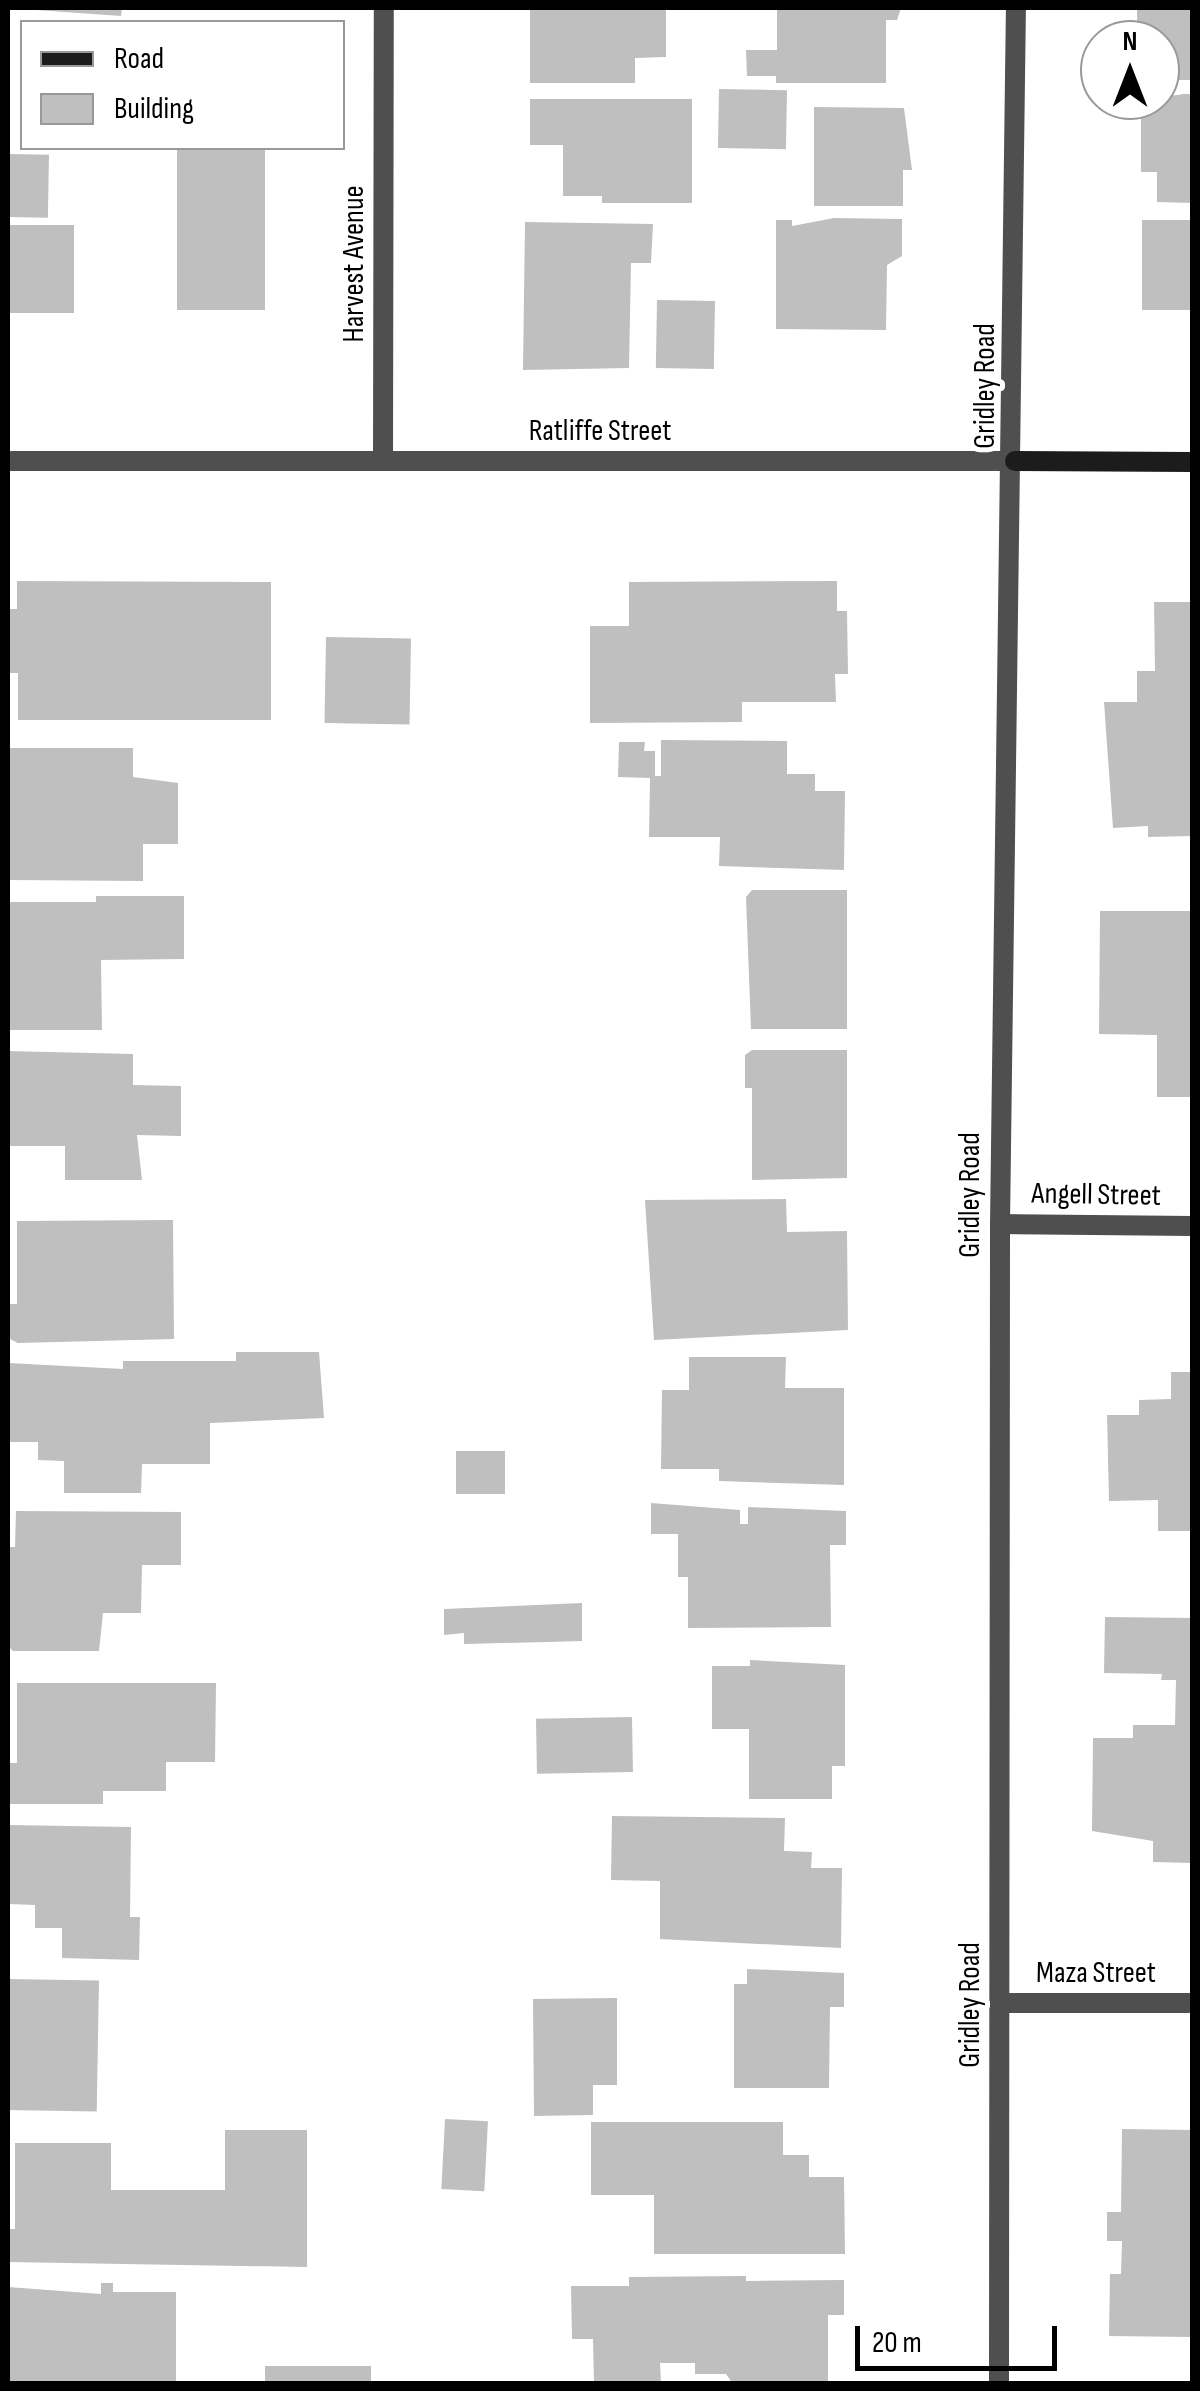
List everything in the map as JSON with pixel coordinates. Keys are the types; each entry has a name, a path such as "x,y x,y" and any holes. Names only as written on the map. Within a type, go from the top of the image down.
{"street":[{"name":"Harvest Avenue","path":"383,461 384,8"},
{"name":"Gridley Road","path":"999,2384 1000,1224 1005,556 1014,461 1016,8"},
{"name":"Ratliffe Street","path":"8,461 1192,462"},
{"name":"Angell Street","path":"1000,1224 1192,1226"},
{"name":"Maza Street","path":"1000,2003 1192,2003"}],"building":[{"path":"8,8 122,8 121,16"},
{"path":"530,8 666,8 666,57 635,58 635,83 530,83"},
{"path":"777,8 901,8 897,20 886,20 886,83 776,83 776,76 747,76 746,50 777,50"},
{"path":"1137,8 1192,8 1192,80 1180,80 1180,20 1137,20"},
{"path":"719,89 787,90 786,149 718,148"},
{"path":"1192,94 1192,203 1157,202 1157,172 1141,172 1141,120 1180,120 1180,95"},
{"path":"530,99 692,99 692,203 602,203 602,196 563,196 563,145 530,145"},
{"path":"814,107 904,108 912,170 903,170 903,206 814,206"},
{"path":"177,150 265,150 265,310 177,310"},
{"path":"8,154 49,155 48,218 8,217"},
{"path":"834,218 902,219 902,256 887,265 886,330 776,329 776,220 792,220 792,226"},
{"path":"1142,220 1192,220 1192,310 1142,310"},
{"path":"525,222 653,224 651,263 631,263 629,368 523,370"},
{"path":"8,225 74,225 74,313 8,313"},
{"path":"657,300 715,301 714,369 656,368"},
{"path":"17,581 271,582 271,720 18,720 18,673 8,673 8,609 17,609"},
{"path":"837,581 837,611 847,611 848,674 835,674 836,702 742,702 742,722 590,723 590,626 629,626 629,582"},
{"path":"1154,602 1192,602 1192,836 1148,837 1148,826 1113,828 1104,702 1137,702 1137,671 1155,671"},
{"path":"326,637 411,638 409,724 324,723"},
{"path":"661,740 787,741 787,774 815,774 815,791 845,791 844,870 719,866 720,837 649,837 650,778 618,777 619,742 645,742 644,751 655,751 655,776 661,776"},
{"path":"8,748 133,748 133,777 178,783 178,844 143,844 143,881 9,880"},
{"path":"752,890 847,890 847,1029 751,1029 746,897"},
{"path":"96,896 184,896 184,959 101,960 102,1030 8,1030 8,902 96,902"},
{"path":"1100,911 1192,911 1192,1097 1157,1097 1157,1035 1099,1034"},
{"path":"752,1050 847,1050 847,1178 752,1180 752,1088 745,1088 745,1055"},
{"path":"8,1051 133,1054 133,1085 181,1086 181,1136 137,1135 142,1180 65,1180 65,1146 8,1146"},
{"path":"786,1199 787,1232 847,1231 848,1330 654,1340 645,1200"},
{"path":"173,1220 174,1339 18,1343 8,1338 8,1304 17,1304 17,1221"},
{"path":"236,1352 319,1352 324,1418 210,1423 210,1464 142,1464 141,1493 64,1493 64,1461 38,1460 38,1442 8,1442 8,1363 123,1369 123,1361 236,1361"},
{"path":"689,1357 786,1357 785,1388 844,1388 844,1485 719,1481 719,1469 661,1469 662,1390 689,1390"},
{"path":"1171,1372 1192,1372 1192,1531 1158,1531 1158,1500 1109,1501 1107,1415 1139,1415 1139,1400 1171,1399"},
{"path":"456,1451 505,1451 505,1494 456,1494"},
{"path":"651,1503 740,1510 740,1524 748,1524 748,1507 846,1511 846,1545 830,1545 831,1627 688,1628 688,1577 678,1577 678,1534 651,1534"},
{"path":"16,1511 181,1512 181,1565 142,1565 141,1613 103,1613 99,1651 13,1651 8,1646 8,1547 15,1547"},
{"path":"582,1603 582,1641 464,1644 464,1633 444,1635 444,1609"},
{"path":"1105,1617 1192,1618 1192,1863 1153,1862 1153,1841 1092,1831 1093,1738 1133,1738 1133,1725 1175,1725 1176,1680 1161,1680 1162,1674 1104,1673"},
{"path":"750,1660 845,1665 845,1766 832,1766 832,1799 749,1799 749,1729 712,1729 712,1666 750,1666"},
{"path":"17,1683 216,1683 215,1762 166,1762 166,1791 103,1791 103,1804 8,1804 8,1763 17,1763"},
{"path":"632,1717 633,1772 537,1774 536,1719"},
{"path":"612,1816 785,1818 784,1851 812,1852 811,1868 842,1868 841,1948 660,1939 660,1881 611,1880"},
{"path":"8,1825 131,1827 130,1917 140,1917 139,1960 62,1958 62,1928 35,1928 35,1905 8,1904"},
{"path":"747,1969 844,1973 844,2007 830,2007 829,2088 734,2088 734,1984 747,1984"},
{"path":"8,1979 99,1981 97,2112 8,2110"},
{"path":"617,1998 617,2085 593,2085 593,2115 534,2116 533,1999"},
{"path":"445,2119 488,2121 484,2191 441,2189"},
{"path":"591,2122 783,2122 783,2155 809,2155 809,2177 844,2177 845,2254 654,2254 654,2195 591,2195"},
{"path":"1122,2129 1192,2130 1192,2337 1109,2336 1110,2274 1121,2274 1122,2241 1107,2241 1107,2212 1121,2212"},
{"path":"225,2130 307,2130 307,2267 8,2262 8,2229 15,2229 15,2143 111,2143 111,2190 225,2190"},
{"path":"746,2276 746,2281 844,2280 844,2315 828,2315 828,2384 733,2384 726,2374 695,2374 695,2363 660,2363 661,2384 594,2384 593,2339 572,2339 571,2286 629,2286 629,2277"},
{"path":"101,2283 113,2283 113,2292 176,2292 176,2384 8,2384 8,2287 101,2294"},
{"path":"265,2366 371,2366 371,2384 265,2384"}]}
